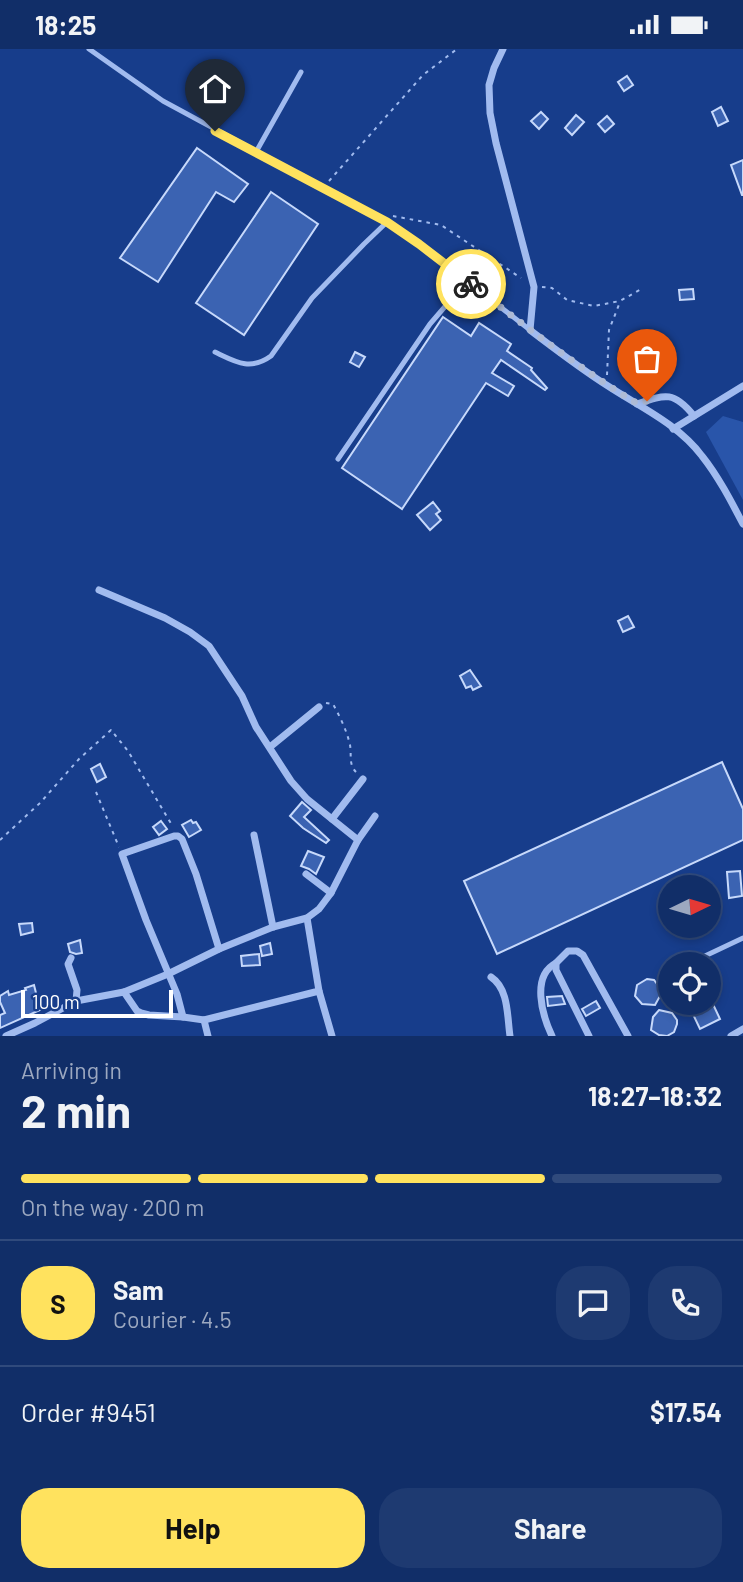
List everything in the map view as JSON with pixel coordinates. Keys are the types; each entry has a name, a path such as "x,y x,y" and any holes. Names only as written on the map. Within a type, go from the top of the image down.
{"street":[{"path":"503,49 489,85 490,113 534,287 530,330 556,351 673,429 701,455 743,524"},
{"path":"673,429 743,386"},
{"path":"638,404 667,396 684,404 694,416"},
{"path":"99,590 165,618 209,646 242,696 256,727 291,781 307,799 358,840"},
{"path":"270,747 319,707"},
{"path":"332,819 363,779"},
{"path":"6,1036 76,1001 124,992 273,927 307,918 319,909 331,893 358,840 375,816"},
{"path":"254,835 273,927"},
{"path":"183,1017 177,994 122,854 178,836 196,874 219,949"},
{"path":"306,874 331,893"},
{"path":"307,918 319,991 332,1036"},
{"path":"552,1036 541,1000 541,982 548,967 568,951 577,951 583,955 628,1036"},
{"path":"71,958 68,964 77,991 76,1001"},
{"path":"556,963 556,970 589,1036"},
{"path":"491,977 502,989 510,1036"},
{"path":"124,992 141,1013 204,1020 319,991"},
{"path":"204,1020 208,1036"},
{"path":"731,1036 743,1030"}],"lane":[{"path":"89,49 163,101 387,222 530,330"},
{"path":"256,152 300,72"},
{"path":"215,352 249,365 271,356 312,298 387,222"},
{"path":"338,459 430,324 467,281"},
{"path":"713,952 743,938"}],"path":[{"path":"323,187 424,75 457,49"},
{"path":"393,216 441,225 534,287 552,288 567,300 594,306 620,301 643,288"},
{"path":"607,386 609,330 620,301"},
{"path":"319,707 330,703 335,707 349,741 352,769 363,779"},
{"path":"0,841 40,803 79,759 111,730 128,751 178,836"},
{"path":"96,792 122,854"}],"shaded area":[{"path":"723,416 743,422 743,500 706,432"}],"building":[{"path":"627,76 633,85 624,91 618,82"},
{"path":"721,107 728,121 718,126 712,112"},
{"path":"541,112 548,119 539,129 531,121"},
{"path":"576,115 584,122 572,135 565,128"},
{"path":"607,116 614,124 605,132 598,124"},
{"path":"197,148 248,184 234,202 216,192 158,282 120,258"},
{"path":"743,160 743,195 742,195 731,165"},
{"path":"271,192 318,224 244,335 196,303"},
{"path":"693,289 694,299 680,300 679,290"},
{"path":"443,317 471,336 479,323 511,344 507,351 532,368 547,388 545,390 501,360 492,373 514,386 508,396 486,383 402,509 342,468"},
{"path":"355,352 365,357 359,367 350,362"},
{"path":"433,502 440,511 436,514 441,520 430,530 417,515"},
{"path":"628,616 634,627 623,632 618,621"},
{"path":"470,670 481,686 473,690 471,686 466,688 460,676"},
{"path":"722,762 743,809 743,840 667,875 658,875 658,879 497,954 464,881"},
{"path":"100,764 106,777 97,782 91,769"},
{"path":"302,802 311,810 304,817 329,840 326,843 290,816"},
{"path":"191,820 196,822 201,830 189,837 182,825"},
{"path":"161,821 167,829 159,835 153,827"},
{"path":"308,851 324,857 316,874 301,866"},
{"path":"740,871 742,896 729,898 727,872"},
{"path":"32,923 33,932 21,935 19,924"},
{"path":"80,940 82,953 70,952 68,944"},
{"path":"270,943 272,954 262,956 260,946"},
{"path":"259,954 260,965 242,966 241,956"},
{"path":"647,979 654,980 658,985 658,1000 655,1005 642,1004 635,996 637,985"},
{"path":"34,985 40,1010 0,1028 0,1015 5,1013 0,996 8,991 9,995 26,990 25,988"},
{"path":"562,996 565,1004 548,1006 547,997"},
{"path":"596,1001 600,1008 586,1016 582,1009"},
{"path":"658,1011 658,1015 673,1015 677,1020 674,1032 667,1036 651,1030 653,1017"},
{"path":"693,1015 718,1015 720,1019 700,1029"}],"way so far":[{"path":"471,284 556,351 607,386 638,404 647,401"}],"route":[{"path":"215,131 387,222 471,284"}]}
